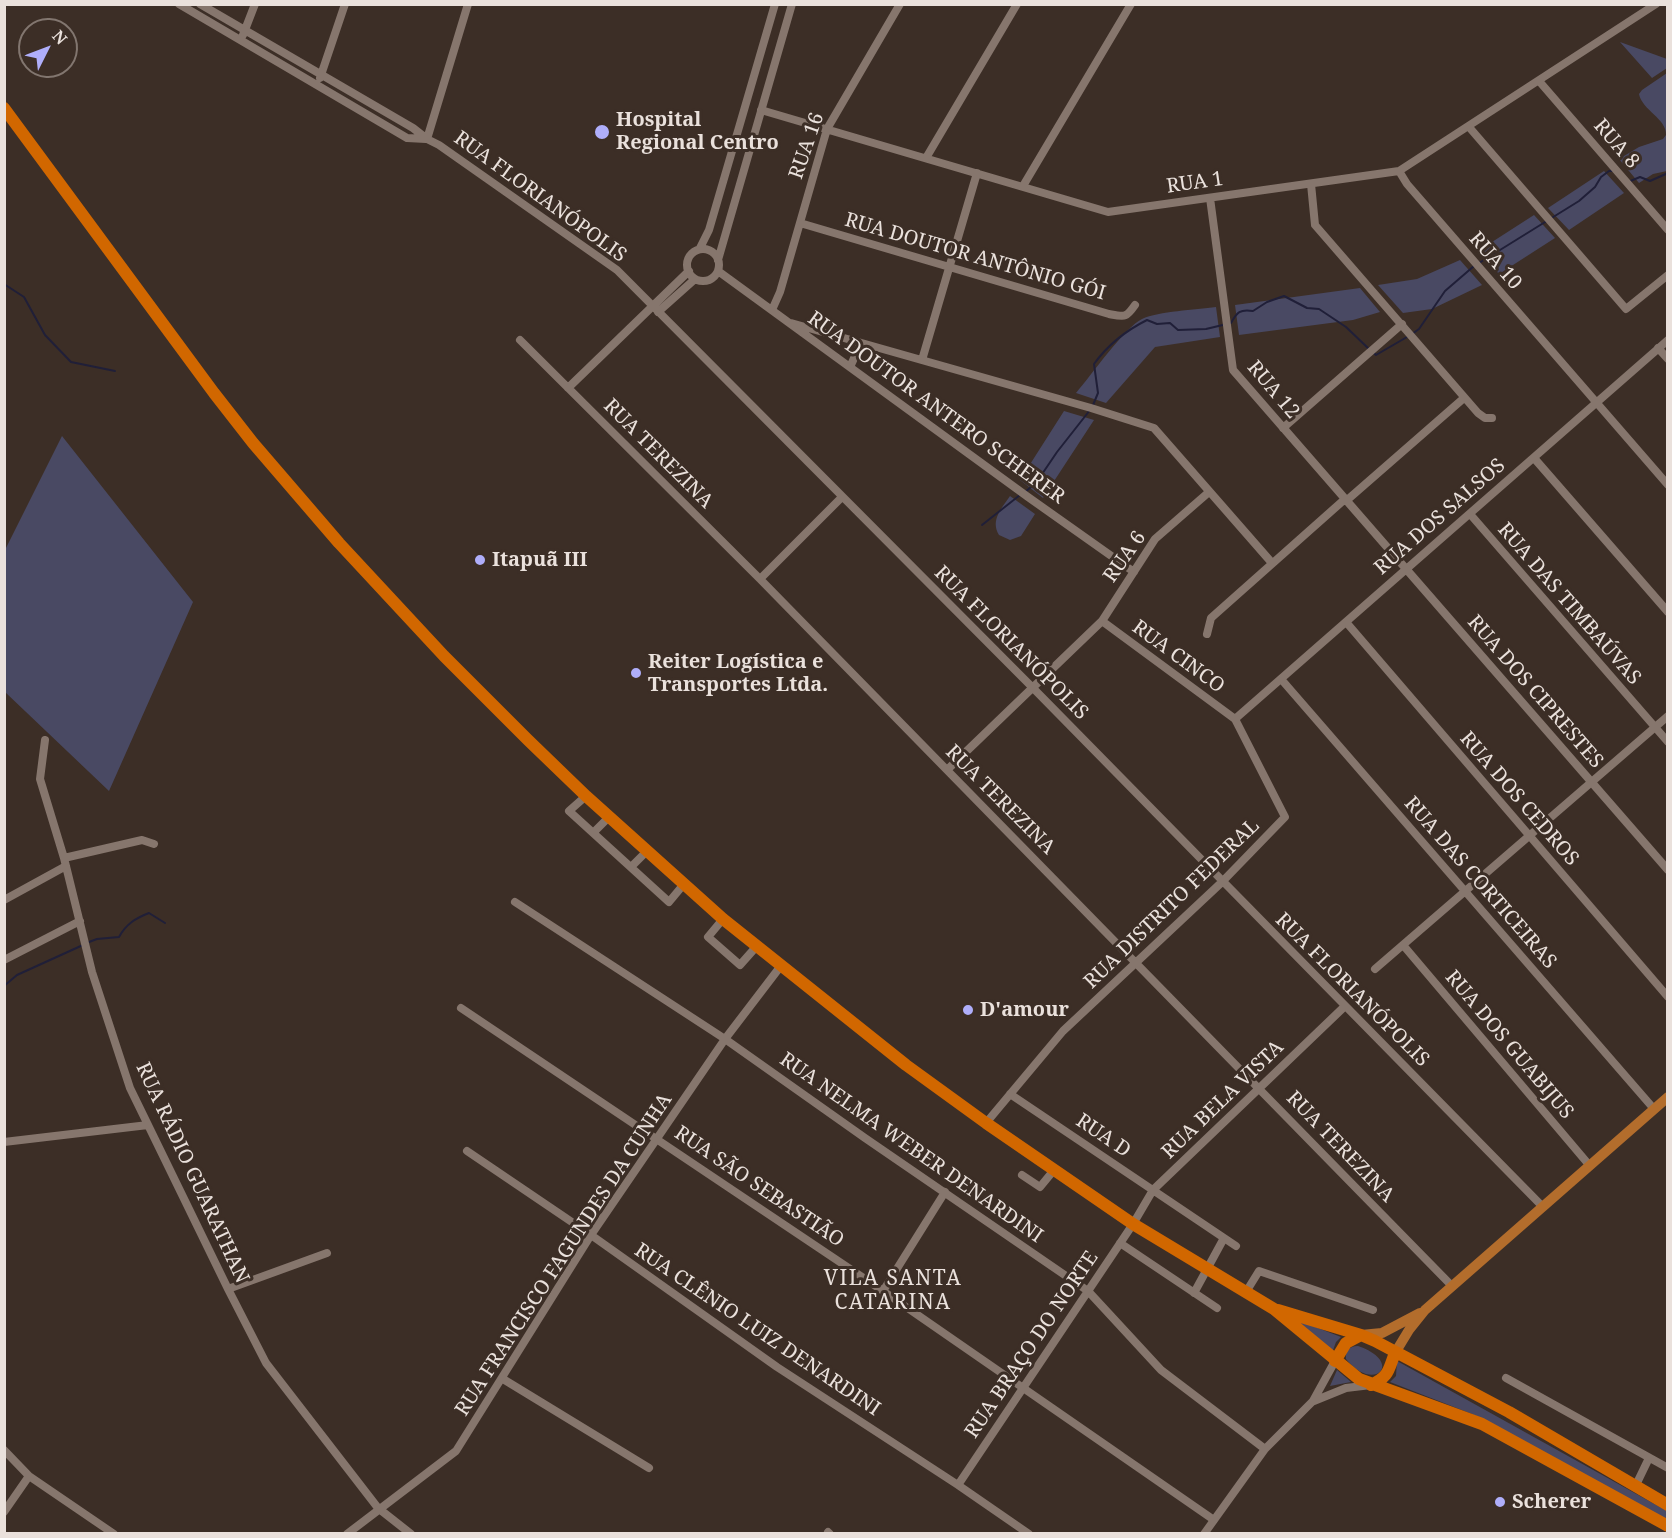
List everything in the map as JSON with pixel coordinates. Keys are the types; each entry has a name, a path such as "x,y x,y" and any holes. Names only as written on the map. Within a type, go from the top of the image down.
{"highway":[{"path":"4,108 167,333 253,443 339,543 444,656 586,796 723,919 780,967 906,1065 986,1123 1133,1224 1274,1309 1359,1379 1482,1424 1668,1526"},
{"path":"1274,1309 1361,1335 1509,1412 1668,1505"},
{"path":"1335,1361 1346,1343 1361,1335"},
{"path":"1371,1385 1383,1380 1389,1372 1395,1353"}],"main road":[{"path":"1395,1353 1425,1310 1668,1097"},
{"path":"1361,1335 1382,1333 1425,1310"}],"street":[{"name":"RUA FLORIANÓPOLIS","path":"179,4 407,138 427,139"},
{"name":"RUA FLORIANÓPOLIS","path":"200,4 440,145 608,262 1033,688 1543,1207"},
{"path":"240,40 255,4"},
{"path":"316,84 345,4"},
{"path":"427,139 468,4"},
{"path":"774,4 709,230 700,248 690,256 687,264 695,279 703,281 712,279 718,271 718,260 792,4"},
{"name":"RUA 16","path":"772,310 780,292 827,129 900,4"},
{"path":"926,158 1017,4"},
{"path":"1023,186 1131,4"},
{"name":"RUA 1","path":"761,110 1107,212 1399,171 1656,4"},
{"path":"760,54 776,58"},
{"name":"RUA 8","path":"1539,81 1668,230"},
{"path":"1469,127 1626,309 1668,275"},
{"name":"RUA 10","path":"1399,171 1403,179 1668,485"},
{"path":"922,360 977,172"},
{"path":"1311,184 1315,225 1464,398 1478,413 1485,418 1492,418"},
{"name":"RUA 12","path":"1210,198 1233,370 1377,536"},
{"name":"RUA DOUTOR ANTÔNIO GÓI","path":"800,223 1124,317 1129,315 1135,304"},
{"path":"700,248 709,250 718,260"},
{"path":"568,388 689,271"},
{"name":"RUA DOUTOR ANTERO SCHERER","path":"718,271 1134,572"},
{"path":"658,312 695,279"},
{"path":"791,323 1154,428 1272,563"},
{"path":"1283,428 1402,324"},
{"name":"RUA TEREZINA","path":"520,340 760,579 1452,1286"},
{"name":"RUA DOS SALSOS","path":"1235,719 1668,340"},
{"path":"850,367 861,343"},
{"path":"1658,348 1668,359"},
{"path":"1207,634 1211,618 1464,398"},
{"path":"1534,458 1668,612"},
{"name":"RUA 6","path":"947,770 1102,621 1155,539 1209,492"},
{"path":"760,579 843,497"},
{"name":"RUA DAS TIMBAÚVAS","path":"1470,514 1668,742"},
{"name":"RUA DOS CIPRESTES","path":"1377,536 1668,870"},
{"name":"RUA CINCO","path":"1102,621 1235,719"},
{"name":"RUA DOS CEDROS","path":"1346,622 1668,997"},
{"name":"RUA DAS CORTICEIRAS","path":"1281,679 1654,1109"},
{"path":"1375,969 1668,716"},
{"name":"RUA DISTRITO FEDERAL","path":"986,1123 1063,1031 1222,882 1286,817 1235,719"},
{"name":"RUA RÁDIO GUARATHAN","path":"45,740 40,779 65,862 92,972 130,1088 266,1363 378,1508 411,1533"},
{"path":"586,796 569,812 669,902 684,884"},
{"path":"593,833 609,817"},
{"path":"4,900 65,862 142,840 154,844"},
{"path":"631,867 647,851"},
{"name":"RUA NELMA WEBER DENARDINI","path":"515,902 725,1039 1088,1291 1161,1370 1265,1449"},
{"path":"723,919 708,937 740,965 756,947"},
{"path":"4,960 80,921"},
{"name":"RUA DOS GUABIJUS","path":"1402,945 1590,1166"},
{"name":"RUA FRANCISCO FAGUNDES DA CUNHA","path":"347,1533 456,1451 591,1235 725,1039 780,967"},
{"name":"RUA BELA VISTA","path":"1133,1224 1153,1190 1344,1007"},
{"name":"RUA SÃO SEBASTIÃO","path":"461,1008 883,1291 1214,1520"},
{"name":"RUA D","path":"1010,1094 1236,1246"},
{"path":"4,1142 148,1125"},
{"name":"RUA CLÊNIO LUIZ DENARDINI","path":"467,1151 591,1235 777,1367 1029,1533"},
{"path":"1022,1175 1040,1186 1054,1170"},
{"path":"883,1291 945,1192"},
{"name":"RUA BRAÇO DO NORTE","path":"958,1485 1133,1224"},
{"path":"1194,1293 1224,1238"},
{"path":"1120,1243 1217,1308"},
{"path":"228,1289 327,1253"},
{"path":"1246,1292 1259,1271 1373,1310"},
{"path":"1204,1533 1265,1449 1313,1401 1335,1361"},
{"path":"1506,1378 1668,1468"},
{"path":"502,1379 649,1468"},
{"path":"1313,1401 1346,1388 1371,1385"},
{"path":"4,1450 29,1476 114,1533"},
{"path":"1635,1487 1649,1458"},
{"path":"4,1512 29,1476"}],"shaded area":[{"path":"1620,42 1667,59 1667,68 1652,78"},
{"path":"1667,73 1667,171 1653,174 1639,183 1619,159 1639,147 1663,139 1666,135 1663,124 1641,100 1639,94"},
{"path":"1604,171 1624,193 1569,230 1548,208"},
{"path":"1534,215 1555,238 1499,274 1478,251"},
{"path":"1460,260 1482,285 1432,309 1403,313 1378,285 1417,279"},
{"path":"1360,288 1380,312 1353,320 1239,335 1235,305"},
{"path":"1216,307 1220,337 1155,347 1106,403 1076,393 1117,342 1142,319 1167,312"},
{"path":"1064,411 1094,420 1043,498 1020,480"},
{"path":"62,436 193,602 109,791 5,692 5,550"},
{"path":"1010,496 1035,514 1021,536 1010,540 999,535 996,519"},
{"path":"1282,1314 1341,1337 1336,1342 1332,1353"},
{"path":"1358,1346 1380,1360 1382,1366 1380,1372 1366,1374 1356,1369 1346,1359 1348,1350"},
{"path":"1397,1361 1667,1511 1667,1520 1472,1414 1390,1382 1396,1376"},
{"path":"1337,1370 1351,1382 1330,1386"}],"waterway":[{"path":"1479,263 1579,201 1595,187 1601,177 1609,171 1614,171"},
{"path":"1628,182 1640,177 1650,181 1668,173"},
{"path":"1412,334 1419,329 1445,291 1474,266"},
{"path":"4,284 24,297 45,335 71,362 115,371"},
{"path":"1093,405 1098,393 1094,364 1118,339 1147,320 1157,324 1170,323 1178,330 1206,329 1231,323 1239,312 1253,311 1267,302 1284,296 1307,308 1319,309 1346,327 1369,349"},
{"path":"1373,352 1376,355 1407,337"},
{"path":"1025,492 1036,483 1090,410"},
{"path":"982,525 1020,495"},
{"path":"89,942 119,937 132,922 149,913 165,923"},
{"path":"4,986 17,975 83,945"}],"place":[{"name":"Hospital Regional Centro","path":"602,132"},
{"name":"Itapuã III","path":"480,560"},
{"name":"Reiter Logística e Transportes Ltda.","path":"636,673"},
{"name":"D'amour","path":"968,1010"},
{"name":"Scherer","path":"1500,1502"}],"district":[{"name":"VILA SANTA CATARINA","path":"893,1291"}]}
